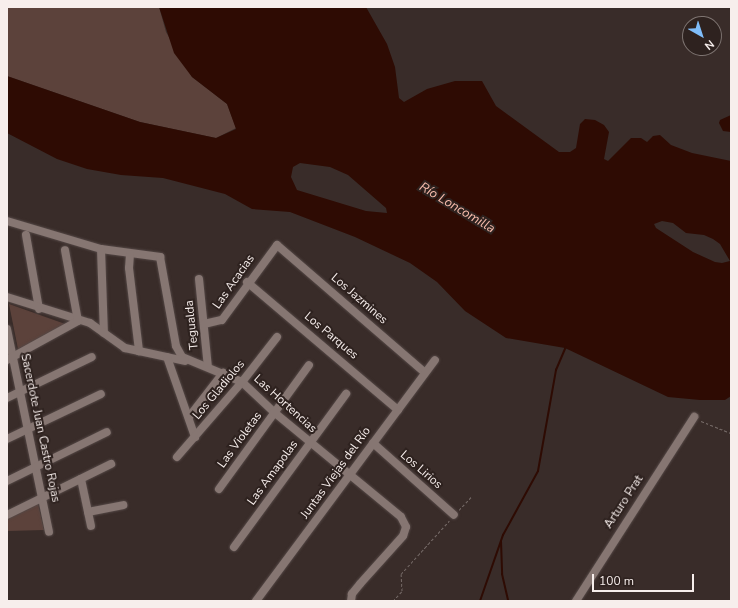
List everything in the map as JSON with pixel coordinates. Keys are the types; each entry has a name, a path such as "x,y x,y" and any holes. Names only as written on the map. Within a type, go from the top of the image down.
{"street":[{"path":"7,221 101,248 130,254 160,256 163,262 176,346 186,361"},
{"path":"26,235 39,309"},
{"name":"Las Acacias","path":"204,324 222,320 247,282 277,245"},
{"name":"Los Jazmines","path":"277,245 424,372"},
{"path":"101,248 104,333"},
{"path":"10,359 80,322 65,250"},
{"path":"130,254 129,268 139,351"},
{"name":"Tegualda","path":"199,279 208,367"},
{"name":"Los Parques","path":"247,282 398,410"},
{"name":"Las Hortencias","path":"7,297 39,309 90,324 125,348 208,367 242,382 310,443 401,517 406,527 404,536 360,584 352,594 351,601"},
{"name":"Sacerdote Juan Castro Rojas","path":"7,329 10,359 20,391 49,532"},
{"name":"Los Gladiolos","path":"177,457 196,437 242,382 277,337"},
{"path":"7,398 92,357"},
{"path":"167,357 196,437"},
{"name":"Juntas Viejas del Río","path":"256,601 398,410 424,372 436,360"},
{"name":"Las Violetas","path":"219,489 309,366"},
{"path":"189,417 223,373"},
{"path":"7,439 101,394"},
{"name":"Las Amapolas","path":"234,546 346,394"},
{"name":"Arturo Prat","path":"576,601 694,417"},
{"path":"7,481 107,432"},
{"name":"Los Lirios","path":"372,443 454,515"},
{"path":"7,515 112,464"},
{"path":"81,479 91,526"},
{"path":"88,512 123,505"}],"path":[{"path":"694,417 731,434"},
{"path":"393,601 402,591 401,574 472,496"}],"shaded area":[{"path":"7,7 159,7 166,32 192,77 227,104 236,128 216,138 140,122 7,76"},
{"path":"9,304 68,325 18,349"},
{"path":"38,504 44,530 7,531 7,519"}],"water":[{"name":"Río Loncomilla","path":"159,7 366,7 387,44 395,67 399,98 404,102 427,89 455,81 482,81 496,106 559,152 570,152 576,148 580,124 585,119 595,120 604,125 609,132 604,159 608,161 631,138 641,138 647,142 653,136 660,135 671,145 692,153 731,161 731,396 725,400 700,400 668,397 565,348 506,338 465,311 437,282 410,263 355,237 290,212 252,209 225,194 163,178 121,175 87,169 57,159 7,133 7,76 140,122 216,138 236,129 227,104 192,77 174,53","holes":["300,163 330,167 348,175 386,208 387,213 366,211 297,190 291,177 293,167","662,221 673,223 686,233 704,235 713,239 720,244 730,261 722,263 715,262 693,252 656,228 654,224"]},
{"path":"731,115 731,132 723,131 719,123 720,120"}],"waterway":[{"path":"480,601 503,535 538,471 556,370 566,347"},
{"path":"501,541 502,574 508,601"}]}
